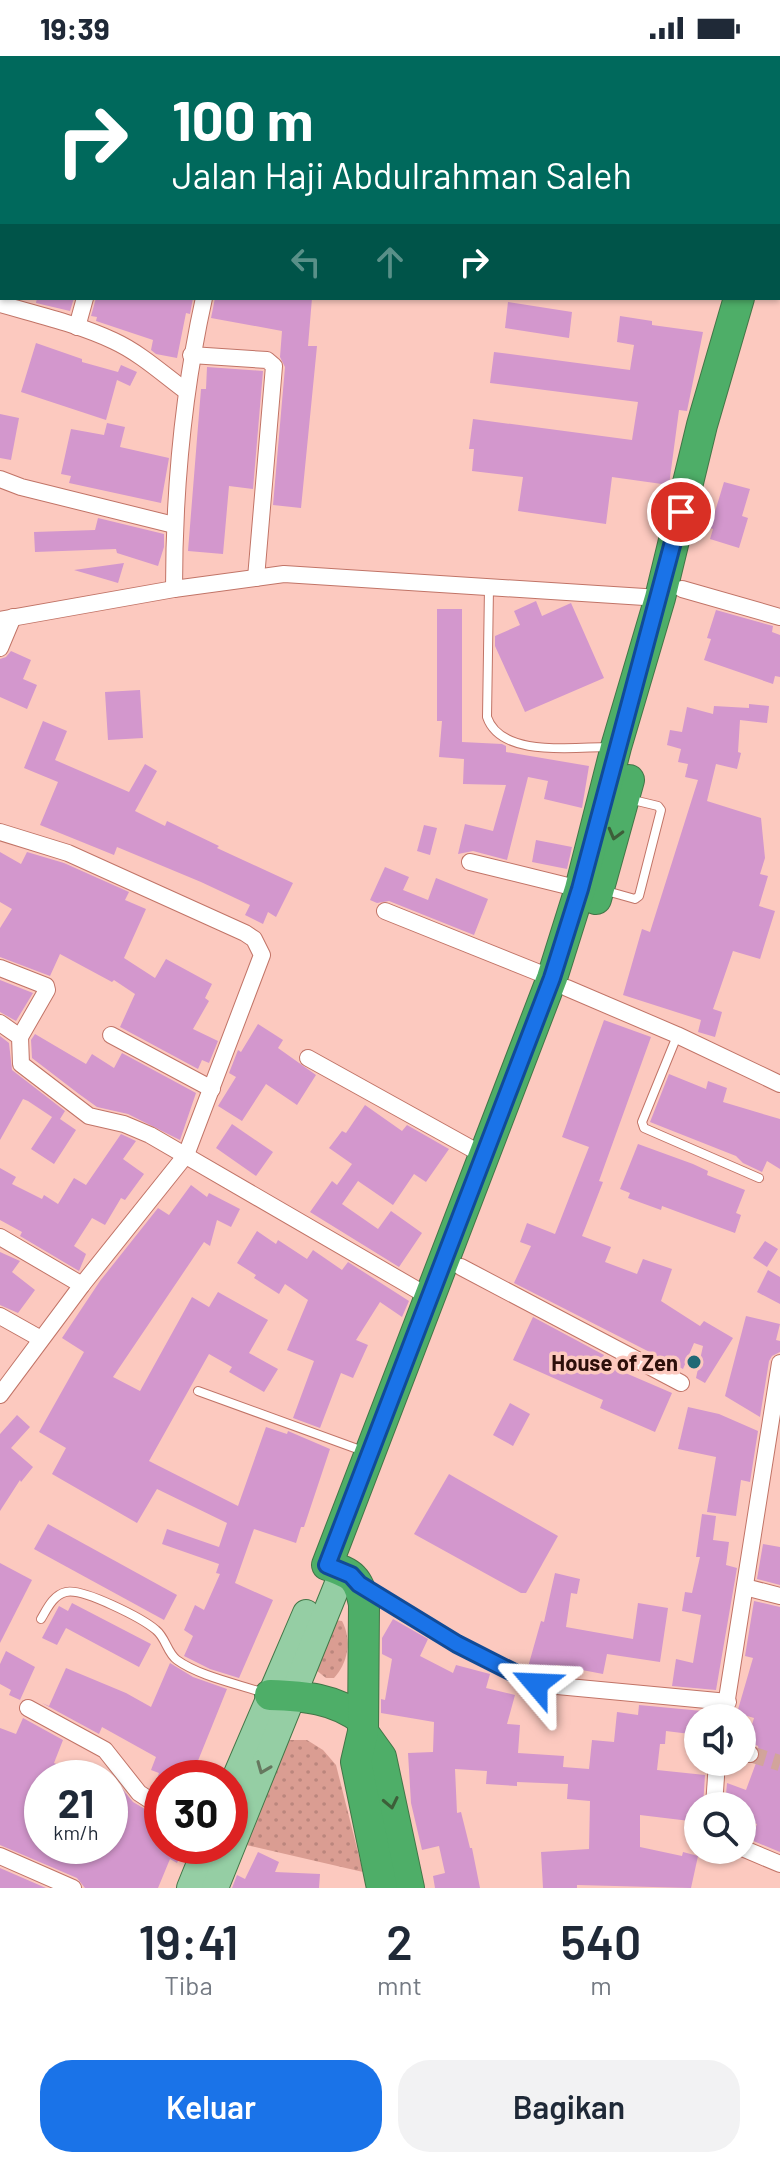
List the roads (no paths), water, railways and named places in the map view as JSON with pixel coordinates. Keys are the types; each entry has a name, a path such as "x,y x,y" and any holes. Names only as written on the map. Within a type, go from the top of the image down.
{"highway":[{"path":"671,594 702,425 738,300"},
{"path":"343,1573 461,1267 624,798 652,662 756,300"},
{"path":"590,889 616,747 652,662"},
{"path":"382,1888 356,1762 363,1726 366,1621 343,1573 370,1454 483,1155 559,983"},
{"path":"281,1696 328,1701 351,1711 363,1726 381,1757 409,1888"}],"main road":[{"path":"246,1760 343,1573"},
{"path":"215,1888 281,1696"},
{"path":"190,1888 200,1864"}],"street":[{"path":"77,327 84,300"},
{"path":"174,589 174,525 186,391 204,300"},
{"path":"0,304 115,341 186,391"},
{"path":"191,355 267,360 274,366 256,578"},
{"path":"0,479 174,525"},
{"path":"0,648 6,619 174,589 284,574 489,588 671,594 780,617"},
{"path":"0,1395 82,1285 186,1155 262,955 254,939 68,853 1,835"},
{"path":"470,862 590,889"},
{"path":"385,911 559,983 780,1084"},
{"path":"0,968 46,986 47,990 20,1037 21,1064 89,1116 124,1124 186,1155 431,1298"},
{"path":"0,1023 20,1037"},
{"path":"111,1035 212,1089"},
{"path":"308,1058 483,1155"},
{"path":"0,1237 82,1285"},
{"path":"461,1267 681,1383"},
{"path":"0,1316 41,1339"},
{"path":"727,1704 780,1363"},
{"path":"343,1573 457,1644 536,1684 684,1704"},
{"path":"745,1587 780,1596"},
{"path":"28,1708 105,1750 144,1796"},
{"path":"756,1854 780,1864"},
{"path":"0,1856 73,1888"}],"lane":[{"path":"489,588 489,724 503,737 526,747 616,747"},
{"path":"677,1035 642,1122 644,1128 759,1178"},
{"path":"198,1391 370,1454"},
{"path":"41,1619 57,1596 64,1592 78,1592 121,1610 158,1631 171,1653 184,1664 281,1696"}],"tunnel":[{"path":"756,1756 780,1763"}],"place":[{"name":"House of Zen","path":"694,1362"}]}
